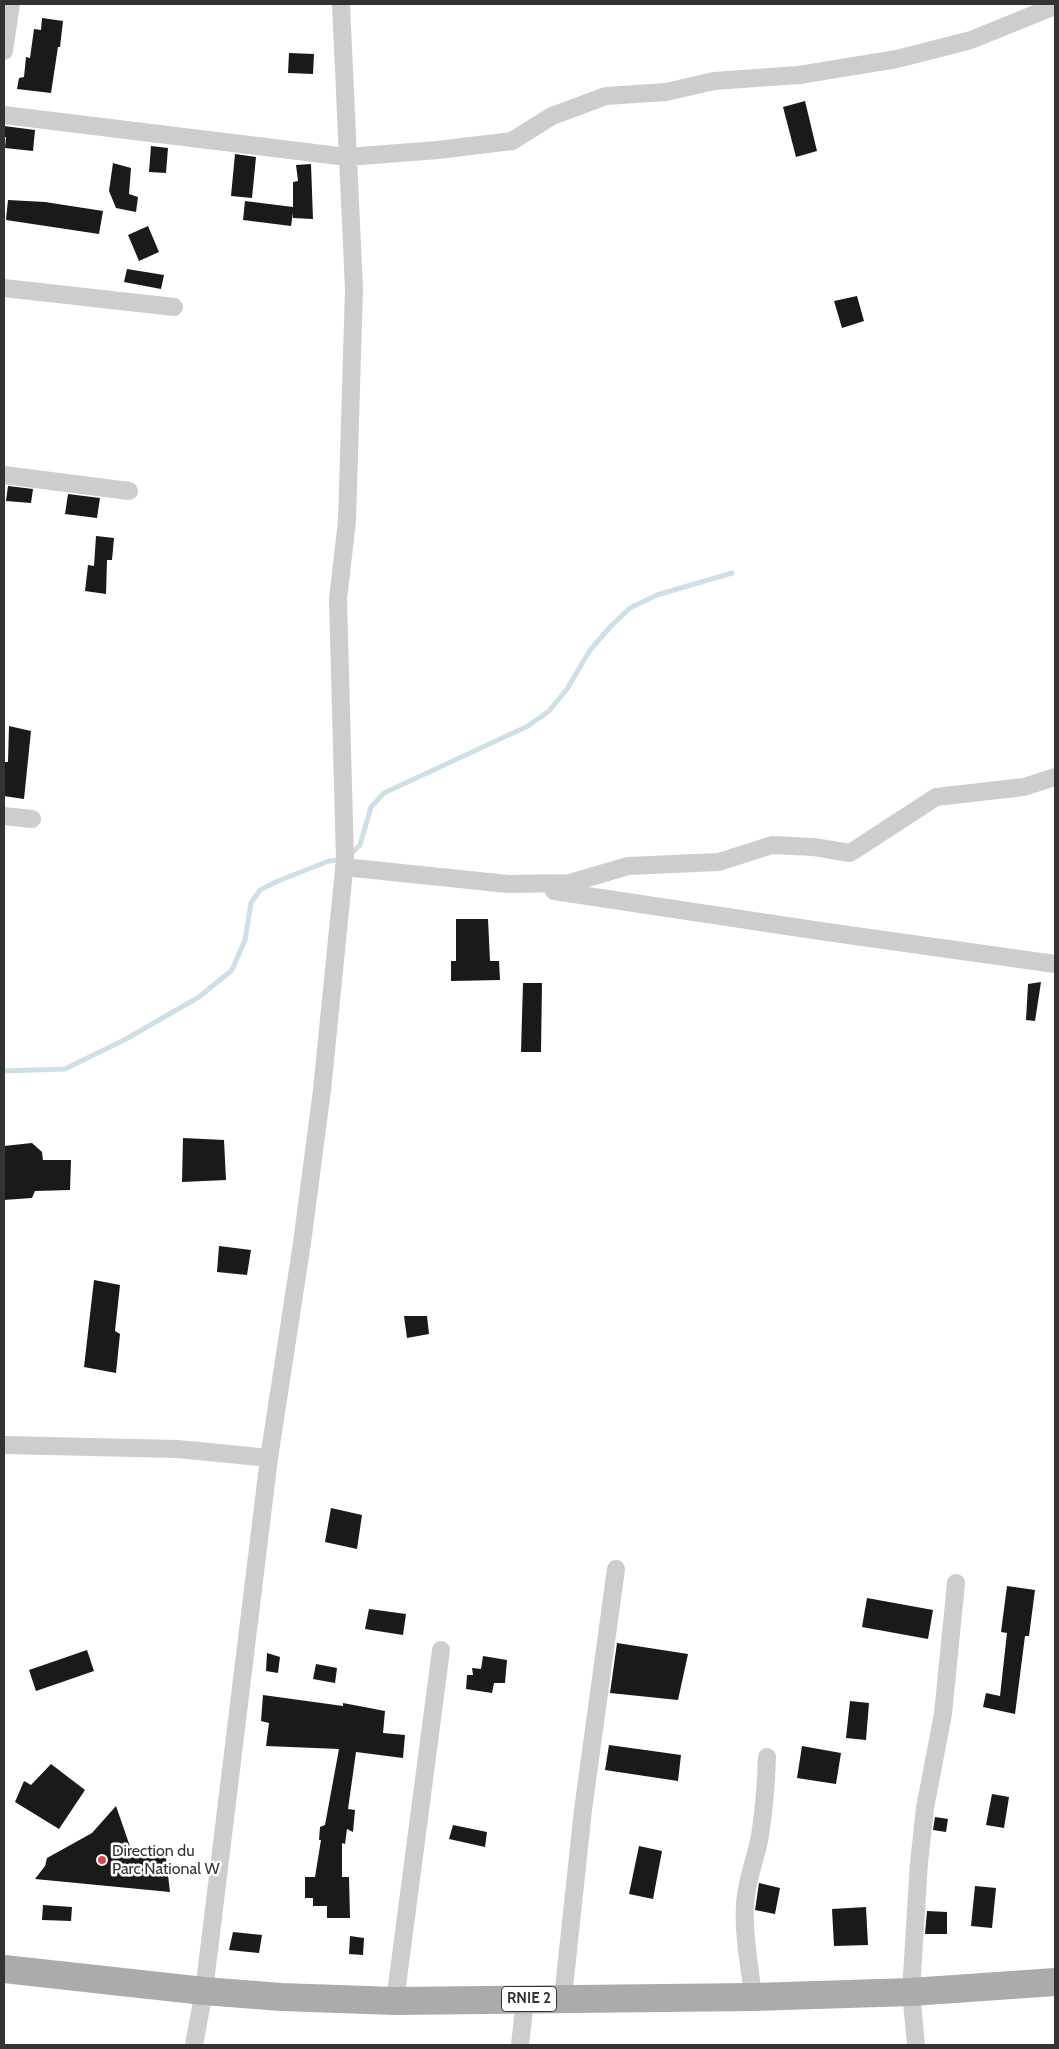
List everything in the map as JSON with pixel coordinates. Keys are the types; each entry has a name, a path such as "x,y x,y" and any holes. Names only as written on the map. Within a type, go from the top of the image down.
{"main road":[{"name":"RNIE 2","path":"4,1970 204,1991 281,1997 396,2001 753,1997 910,1992 1055,1982"}],"street":[{"path":"4,51 11,4"},
{"path":"194,2045 204,1991 269,1458 304,1233 322,1090 344,867 338,599 347,521 354,288 341,4"},
{"path":"4,115 347,157 438,150 512,141 552,116 606,96 666,92 714,81 799,74 897,59 971,40 1055,6"},
{"path":"4,288 174,307"},
{"path":"4,475 129,491"},
{"path":"508,884 570,883 628,866 719,862 772,845 814,847 850,853 936,796 1024,788 1055,778"},
{"path":"4,816 32,820"},
{"path":"344,867 508,884 818,931 1055,964"},
{"path":"4,1445 178,1449 269,1458"},
{"path":"563,1998 583,1810 616,1569"},
{"path":"916,2045 910,1992 925,1808 943,1714 956,1583"},
{"path":"396,2001 441,1650"},
{"path":"753,1997 745,1928 745,1905 748,1879 764,1813 768,1757"},
{"path":"520,2045 525,2000"}],"building":[{"path":"42,18 63,21 51,93 17,89 19,78 24,77 26,57 30,58 34,29 41,30"},
{"path":"289,53 314,54 313,74 288,73"},
{"path":"805,101 817,151 796,157 783,107"},
{"path":"4,126 35,130 33,151 5,148"},
{"path":"151,146 168,148 166,173 149,172"},
{"path":"235,154 256,157 252,198 231,196"},
{"path":"113,163 131,168 129,194 138,197 136,212 116,208 109,191"},
{"path":"311,164 313,219 293,218 293,213 291,226 243,220 245,201 293,207 293,182 298,181 296,165"},
{"path":"8,200 45,202 103,211 99,234 6,220"},
{"path":"148,226 159,252 139,261 128,235"},
{"path":"127,269 164,275 161,289 124,282"},
{"path":"857,296 864,321 842,328 834,301"},
{"path":"8,486 33,489 31,503 6,501"},
{"path":"68,494 100,498 97,518 65,514"},
{"path":"96,536 114,538 112,560 107,560 106,594 85,591 88,565 94,566"},
{"path":"9,726 31,731 24,799 4,796 4,762 8,762"},
{"path":"456,919 488,919 490,961 499,961 500,980 451,981 451,961 456,961"},
{"path":"1041,982 1035,1021 1026,1020 1028,984"},
{"path":"523,983 542,983 541,1052 521,1052"},
{"path":"183,1138 224,1140 226,1180 182,1182"},
{"path":"32,1143 42,1152 43,1160 71,1160 70,1190 35,1191 32,1198 4,1200 4,1146"},
{"path":"219,1246 251,1250 247,1275 217,1272"},
{"path":"94,1280 120,1285 115,1331 120,1334 116,1373 84,1367"},
{"path":"404,1316 427,1316 429,1334 407,1338"},
{"path":"331,1508 362,1515 357,1549 325,1542"},
{"path":"1007,1586 1035,1590 1029,1636 1025,1636 1015,1714 983,1707 986,1693 1000,1696 1007,1633 1001,1632"},
{"path":"867,1598 933,1610 928,1639 862,1627"},
{"path":"369,1609 406,1614 403,1635 365,1629"},
{"path":"617,1643 688,1654 678,1700 610,1693"},
{"path":"87,1650 94,1671 36,1691 29,1670"},
{"path":"267,1653 280,1657 278,1673 266,1671"},
{"path":"483,1656 507,1660 505,1683 494,1683 492,1693 466,1689 467,1675 473,1675 472,1668 481,1669"},
{"path":"316,1664 337,1668 335,1683 313,1679"},
{"path":"263,1695 343,1706 343,1703 385,1711 383,1733 405,1735 403,1758 356,1752 348,1809 355,1810 353,1832 347,1829 345,1844 342,1843 342,1877 349,1877 350,1918 327,1918 327,1906 313,1906 313,1898 305,1898 305,1877 315,1877 321,1840 319,1840 320,1827 325,1825 339,1749 266,1746 269,1723 261,1721"},
{"path":"850,1701 869,1703 866,1740 846,1738"},
{"path":"609,1745 681,1755 678,1781 605,1770"},
{"path":"802,1746 841,1753 836,1784 797,1778"},
{"path":"51,1764 85,1790 59,1829 15,1802 24,1781 31,1785"},
{"path":"992,1794 1009,1797 1004,1828 986,1825"},
{"path":"116,1806 133,1855 166,1858 170,1892 35,1879 45,1866 47,1858 92,1833"},
{"path":"935,1817 948,1819 946,1832 933,1830"},
{"path":"453,1825 487,1832 485,1847 449,1839"},
{"path":"639,1846 662,1851 653,1899 629,1894"},
{"path":"759,1883 780,1888 775,1914 755,1910"},
{"path":"975,1886 996,1888 992,1928 971,1926"},
{"path":"43,1905 72,1907 71,1921 42,1920"},
{"path":"866,1907 868,1945 834,1946 832,1909"},
{"path":"927,1911 947,1912 947,1934 925,1934"},
{"path":"233,1932 262,1935 259,1953 229,1950"},
{"path":"350,1936 364,1938 363,1955 349,1954"}],"waterway":[{"path":"350,855 360,845 371,807 384,793 528,726 549,711 567,689 590,650 630,608 657,595 732,573"},
{"path":"4,1071 65,1069 126,1039 199,997 232,970 245,940 251,903 260,890 329,861 341,860"}],"place":[{"name":"Direction du Parc National W","path":"102,1860"}]}
